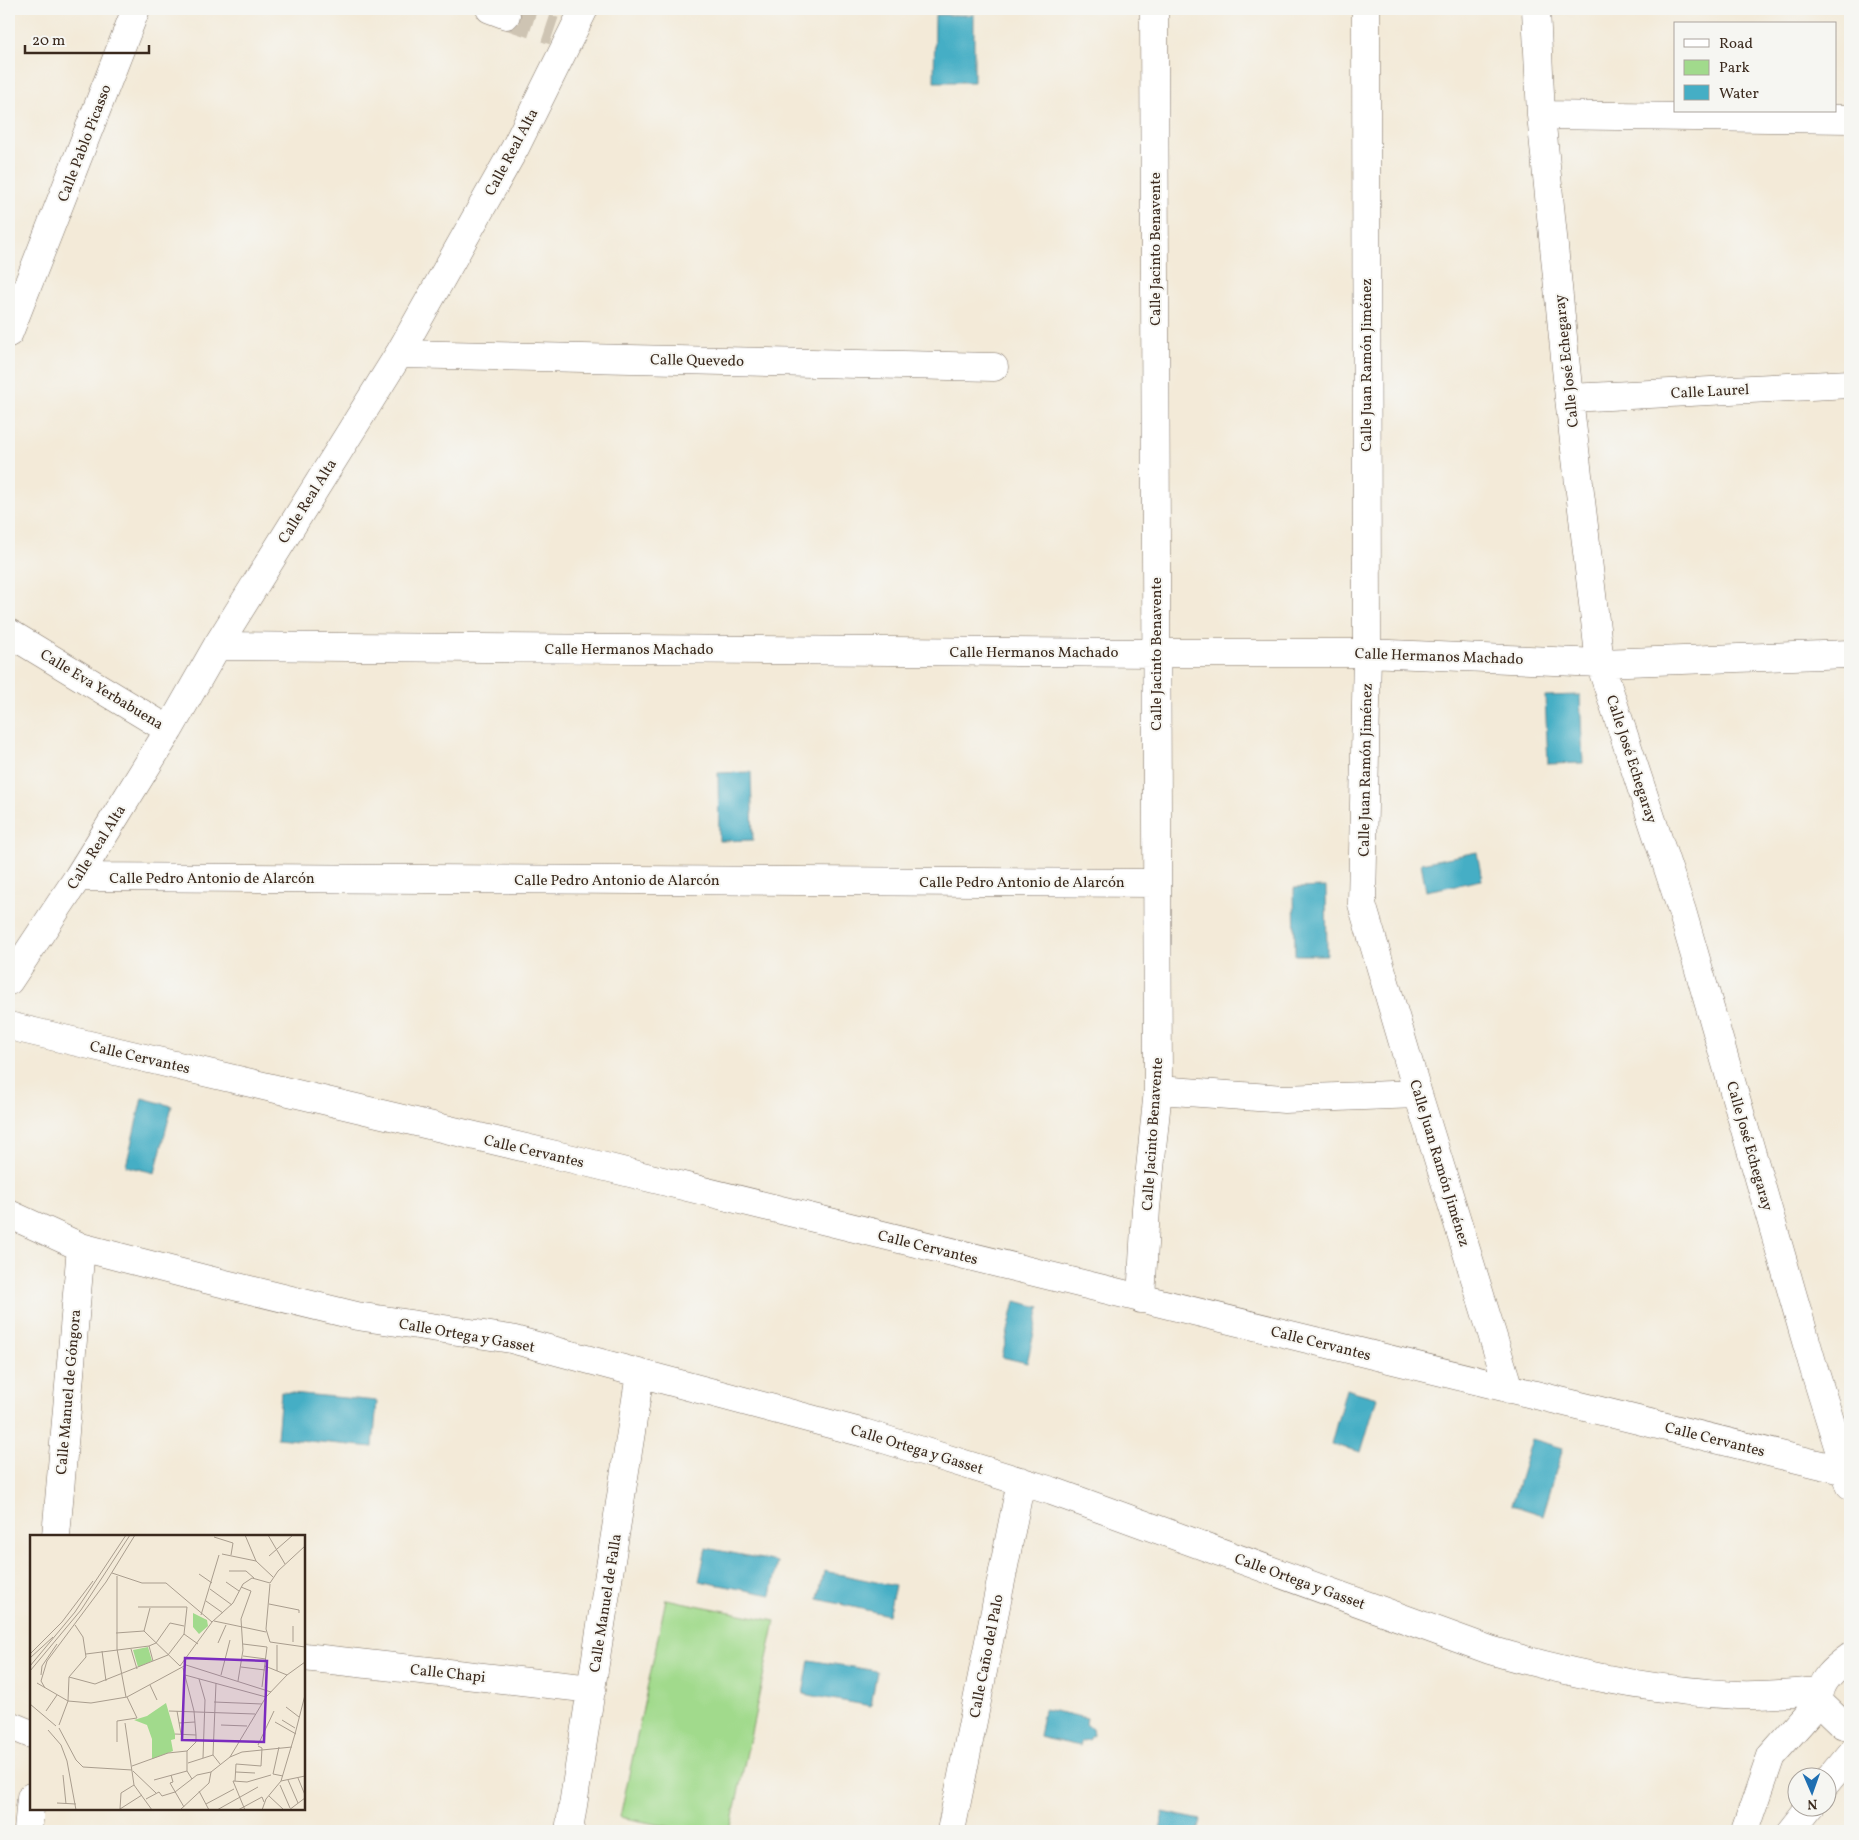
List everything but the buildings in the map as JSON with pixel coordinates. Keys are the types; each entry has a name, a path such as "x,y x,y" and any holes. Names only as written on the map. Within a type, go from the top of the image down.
{"street":[{"name":"Calle Pablo Picasso","path":"9,333 136,9"},
{"name":"Calle Real Alta","path":"9,981 78,877 169,730 217,646 399,354 514,148 562,34 584,9"},
{"name":"Calle Jacinto Benavente","path":"1141,1300 1146,1208 1158,1090 1154,9"},
{"name":"Calle Juan Ramón Jiménez","path":"1366,9 1367,652 1362,904 1418,1094 1510,1389"},
{"name":"Calle José Echegaray","path":"1536,9 1541,115 1569,398 1600,663 1682,911 1814,1369 1848,1479"},
{"path":"1541,115 1850,119"},
{"name":"Calle Quevedo","path":"399,354 994,367"},
{"name":"Calle Laurel","path":"1569,398 1850,384"},
{"name":"Calle Eva Yerbabuena","path":"9,633 169,730"},
{"name":"Calle Hermanos Machado","path":"217,646 1156,653 1367,652 1600,663 1850,654"},
{"name":"Calle Pedro Antonio de Alarcón","path":"78,877 1156,883"},
{"name":"Calle Cervantes","path":"9,1026 586,1163 1510,1389 1848,1479"},
{"path":"1158,1090 1284,1099 1418,1094"},
{"name":"Calle Ortega y Gasset","path":"9,1214 81,1247 357,1316 511,1339 864,1433 1021,1481 1490,1650 1531,1663 1659,1689 1740,1695 1819,1696"},
{"name":"Calle Manuel de Góngora","path":"56,1535 81,1247"},
{"name":"Calle Manuel de Falla","path":"569,1831 640,1374"},
{"name":"Calle Caño del Palo","path":"951,1831 1021,1481"},
{"name":"Calle Chapi","path":"305,1657 592,1689"},
{"path":"1745,1831 1771,1756 1819,1696 1832,1671 1850,1657"},
{"path":"1819,1696 1843,1725 1850,1726"},
{"path":"9,1725 30,1734"},
{"path":"1836,1771 1850,1754"},
{"path":"28,1831 30,1808"},
{"path":"1792,1831 1802,1818"}],"green space":[{"path":"666,1599 775,1621 730,1831 691,1831 620,1817"}],"water":[{"path":"935,15 974,15 974,82 934,82"},
{"path":"1580,695 1583,763 1548,764 1545,696"},
{"path":"751,772 753,840 719,841 718,773"},
{"path":"1477,852 1482,880 1426,891 1421,863"},
{"path":"1326,887 1327,955 1295,955 1294,888"},
{"path":"142,1098 172,1106 155,1173 126,1166"},
{"path":"1015,1301 1040,1307 1027,1363 1002,1357"},
{"path":"1346,1389 1377,1398 1361,1452 1331,1444"},
{"path":"281,1392 377,1401 373,1447 277,1438"},
{"path":"1532,1439 1563,1448 1543,1515 1512,1505"},
{"path":"706,1548 778,1562 771,1595 699,1581"},
{"path":"824,1571 895,1586 888,1615 818,1599"},
{"path":"809,1660 877,1671 871,1706 803,1694"},
{"path":"1044,1709 1087,1718 1086,1724 1092,1729 1093,1735 1089,1740 1082,1741 1080,1746 1039,1737"},
{"path":"1163,1812 1201,1820 1198,1831 1159,1831"}],"tunnel":[{"path":"506,15 554,31"}]}
